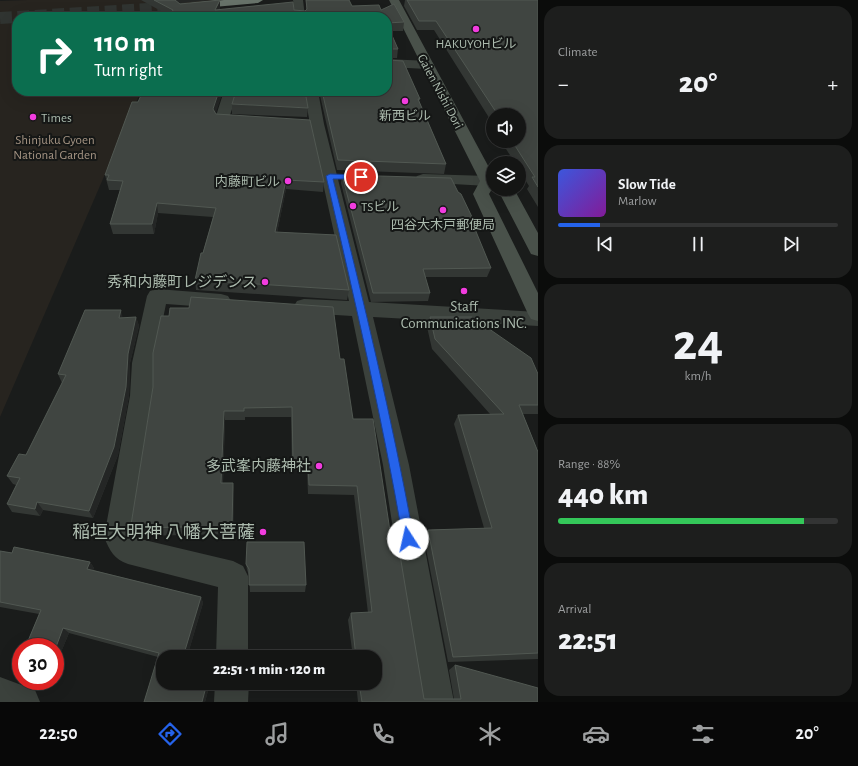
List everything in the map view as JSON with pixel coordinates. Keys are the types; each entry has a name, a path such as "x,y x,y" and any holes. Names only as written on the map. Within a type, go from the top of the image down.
{"highway":[{"path":"181,7 258,0"}],"main road":[{"name":"Gaien Nishi Dori","path":"394,0 486,170"},
{"path":"486,191 481,194 538,314"},
{"name":"Gaien Nishi Dori","path":"510,196 538,250"}],"street":[{"path":"298,0 299,12"},
{"path":"392,63 428,65"},
{"path":"229,96 222,119 262,121"},
{"path":"311,96 310,124 337,177 361,310 396,465 437,702"},
{"path":"409,179 486,184"},
{"path":"232,650 233,576 128,550 118,537 142,396 143,363 157,296 243,302"},
{"path":"283,305 538,319"},
{"path":"231,702 232,690"},
{"path":"0,694 23,702"}],"green space":[{"name":"Shinjuku Gyoen National Garden","path":"224,0 181,4 177,12 12,12 12,96 139,96 0,417 0,1"}],"building":[{"path":"154,0 175,0 180,4 220,0 215,10 293,2 294,10 305,11 307,9 306,0 349,0 352,6 379,5 381,10 394,4 404,22 392,23 392,12 172,12 173,10"},
{"path":"407,0 538,0 538,187 532,177 535,177 526,163 526,156 522,156 516,148 526,148 526,108 493,108 436,21 419,21"},
{"path":"392,35 398,49 392,49"},
{"path":"392,60 403,61 446,164 338,160 323,96 392,96"},
{"path":"141,96 217,96 213,109 216,114 310,120 324,182 286,180 275,232 336,235 349,290 195,280 201,253 203,253 216,208 157,203 152,224 110,224 123,181 107,180 109,175 105,175 132,102 138,102"},
{"path":"234,96 306,96 308,108 232,104"},
{"path":"342,175 451,178 458,192 461,194 472,217 470,217 491,268 423,269 430,293 373,293"},
{"path":"191,297 333,307 340,359 344,359 353,419 373,419 390,531 396,531 424,699 461,699 455,665 538,688 538,702 362,702 360,690 382,690 382,650 355,650 351,613 372,612 357,486 309,485 308,462 293,461 292,407 244,408 244,411 224,411 221,483 233,483 232,526 133,528 131,525 153,387 153,353 161,316 169,316 170,308 189,308"},
{"path":"85,310 121,310 119,318 136,317 128,354 126,387 114,447 89,511 37,502 35,509 7,504 20,478 7,476 19,454 26,455 66,375 58,374"},
{"path":"430,317 472,317 531,358 538,374 538,405 519,405 538,452 538,653 453,657 428,530 492,528 458,415 504,414 435,339"},
{"path":"247,542 304,542 306,585 249,585 249,569 246,564"},
{"path":"14,547 90,562 87,569 201,597 185,650 156,650 156,652 63,628 59,638 29,638 41,610 0,602 0,551 12,553"},
{"path":"156,663 156,690 205,690 202,702 144,702"}],"tunnel":[{"path":"99,12 181,7"},
{"path":"0,18 12,17"}],"place":[{"name":"HAKUYOHビル","path":"476,29"},
{"name":"新西ビル","path":"405,101"},
{"name":"Times","path":"33,117"},
{"name":"内藤町ビル","path":"288,181"},
{"name":"TSビル","path":"353,206"},
{"name":"四谷大木戸郵便局","path":"443,210"},
{"name":"秀和内藤町レジデンス","path":"265,282"},
{"name":"Staff Communications INC.","path":"464,291"},
{"name":"多武峯内藤神社","path":"319,466"},
{"name":"稲垣大明神 八幡大菩薩","path":"263,532"}],"route":[{"path":"361,177 330,176 396,465 408,539"}]}
